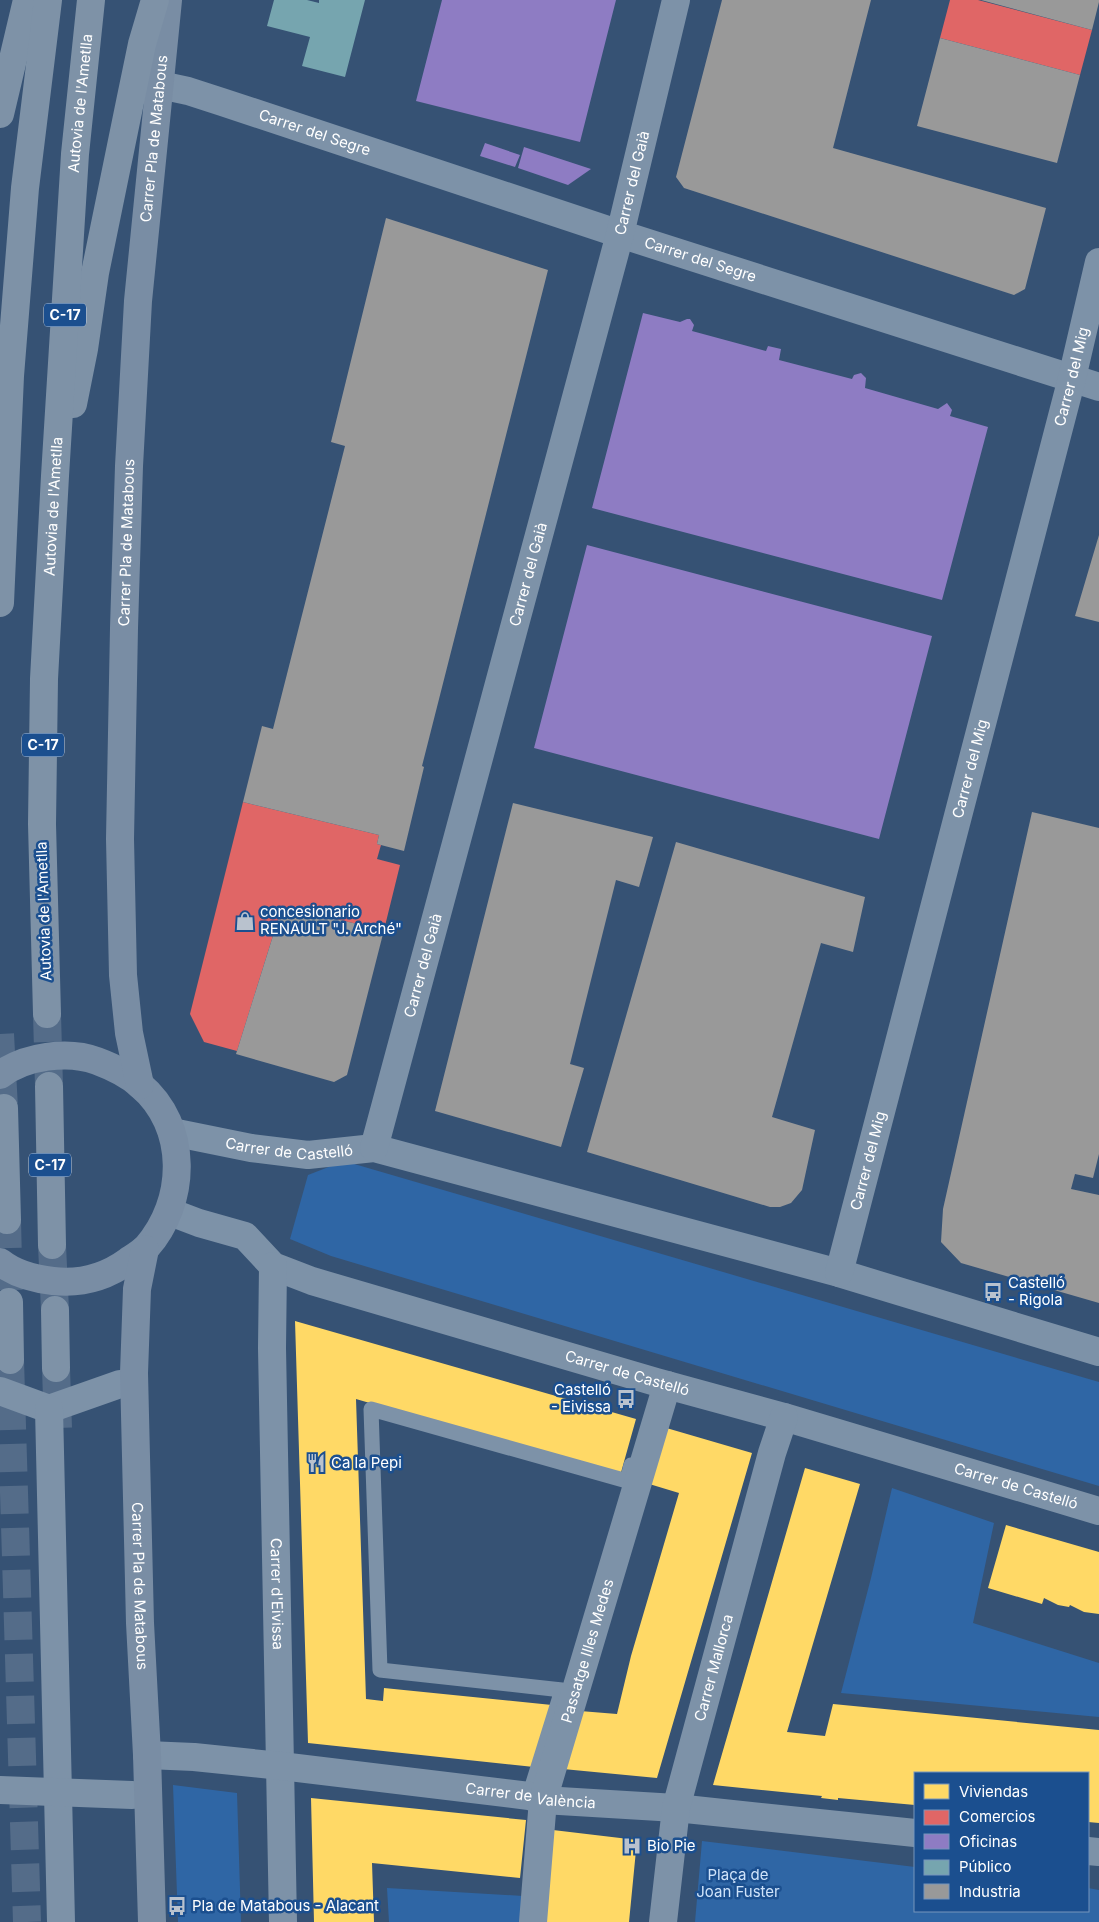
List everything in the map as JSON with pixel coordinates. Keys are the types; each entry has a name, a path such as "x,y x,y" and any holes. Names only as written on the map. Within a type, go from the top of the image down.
{"highway":[{"path":"0,114 27,0"},
{"path":"0,603 10,376 25,188 48,0"},
{"name":"Autovia de l'Ametlla","path":"47,1014 42,814 44,679 54,476 75,154 91,0"},
{"path":"54,476 77,386 95,273 142,44 156,0"},
{"name":"C-17","path":"49,1086 52,1245"},
{"path":"4,1108 7,1220"},
{"path":"9,1302 10,1360"},
{"path":"54,1310 56,1368"}],"main road":[{"name":"Carrer Pla de Matabous","path":"140,1085 129,1033 123,975 120,830 129,466 138,301 168,0"},
{"path":"0,1076 6,1071 32,1060 61,1055 90,1058 117,1068 140,1085 153,1098 164,1114 172,1132 178,1158 177,1186 170,1212 159,1232 145,1249 122,1265 98,1277 67,1282 36,1279 7,1267 0,1262"},
{"name":"Carrer Pla de Matabous","path":"145,1249 136,1298 134,1373 140,1622 147,1754 152,1922"}],"street":[{"name":"Carrer del Gaià","path":"374,1148 620,234 676,0"},
{"name":"Carrer del Segre","path":"160,85 214,99 620,234 1099,387"},
{"name":"Carrer del Mig","path":"839,1273 1072,378 1099,262"},
{"name":"Carrer de Castelló","path":"172,1132 251,1148 308,1156 374,1148 839,1273 1099,1352"},
{"name":"Carrer de Castelló","path":"170,1212 199,1223 245,1236 273,1266 312,1281 661,1384 784,1416 1099,1511"},
{"name":"Carrer d'Eivissa","path":"273,1266 272,1348 284,1922"},
{"path":"0,1391 49,1409 120,1384"},
{"name":"Passatge Illes Medes","path":"533,1922 536,1798 661,1384"},
{"path":"49,1409 59,1792 60,1922"},
{"name":"Carrer Mallorca","path":"662,1922 676,1808 769,1462 784,1416"},
{"name":"Carrer de València","path":"147,1754 281,1766 536,1798 676,1808 914,1833"},
{"path":"0,1790 132,1795"}],"lane":[{"path":"536,1798 562,1690 380,1670 371,1409 627,1481 661,1384"}],"green space":[{"path":"344,1161 1099,1382 1099,1486 331,1256 290,1239 308,1175"},
{"path":"892,1488 994,1523 973,1623 1099,1663 1099,1717 841,1693"},
{"path":"173,1785 237,1793 241,1922 178,1922"},
{"name":"Plaça de Joan Fuster","path":"702,1841 914,1867 914,1912 1089,1912 1089,1888 1099,1890 1099,1922 695,1922"},
{"path":"387,1888 523,1896 522,1922 389,1922"}],"building: Viviendas":[{"path":"295,1321 636,1419 620,1476 356,1399 366,1699 383,1701 384,1688 552,1705 534,1767 308,1743"},
{"path":"663,1427 752,1453 657,1778 563,1769 580,1711 617,1714 631,1656 679,1493 646,1483"},
{"path":"805,1468 860,1484 787,1732 825,1736 833,1704 1099,1730 1099,1823 1089,1822 1089,1772 914,1772 914,1805 838,1798 838,1800 821,1798 822,1796 713,1785"},
{"path":"1006,1525 1099,1552 1099,1614 1084,1612 1070,1605 1069,1607 1058,1605 1044,1598 1042,1604 988,1588"},
{"path":"311,1798 526,1820 520,1878 372,1863 374,1922 314,1922"},
{"path":"553,1830 637,1840 629,1922 544,1922"}],"building: Comercios":[{"path":"950,0 978,0 1092,30 1080,75 940,38"},
{"name":"concesionario RENAULT \"J. Arché\"","path":"243,802 379,835 377,844 381,845 377,859 400,865 384,930 282,907 237,1051 204,1042 190,1014"}],"building: Oficinas":[{"path":"442,0 616,0 580,142 416,101"},
{"path":"485,143 520,155 515,167 480,156"},
{"path":"524,147 591,169 568,185 518,168"},
{"path":"643,313 680,322 690,319 694,325 692,331 766,351 768,346 781,349 779,360 852,379 854,375 861,373 866,378 865,388 938,409 947,403 952,410 950,416 988,427 942,600 592,508"},
{"path":"587,545 932,636 879,839 534,748"}],"building: Público":[{"path":"274,0 307,0 319,3 319,0 365,0 345,77 302,66 310,37 267,26"}],"building: Industria":[{"path":"722,0 871,0 833,148 1046,208 1025,289 1014,295 684,188 676,177"},
{"path":"981,0 1099,0 1099,2 1092,30"},
{"path":"940,38 1080,75 1057,163 917,126"},
{"path":"386,218 548,270 422,766 424,767 404,851 377,844 379,835 243,802 262,726 273,729 345,446 331,442"},
{"path":"1099,535 1099,622 1075,616"},
{"path":"513,803 653,837 639,887 616,880 570,1064 584,1068 561,1147 435,1111"},
{"path":"1032,812 1099,828 1099,1154 1093,1178 1075,1174 1071,1189 1099,1195 1099,1303 961,1263 941,1242 943,1209"},
{"path":"676,842 865,897 853,952 821,943 772,1117 815,1130 802,1190 791,1203 780,1207 770,1207 587,1152"},
{"path":"282,907 384,930 347,1075 334,1082 236,1054"}],"tunnel":[{"path":"47,1014 49,1086"},
{"path":"0,1034 4,1108"},
{"path":"7,1220 9,1302"},
{"path":"52,1245 55,1310"},
{"path":"10,1360 27,1922"},
{"path":"56,1368 58,1428"}],"place":[{"name":"concesionario RENAULT \"J. Arché\"","path":"245,921"},
{"name":"Castelló - Rigola","path":"993,1292"},
{"name":"Castelló - Eivissa","path":"626,1399"},
{"name":"Ca la Pepi","path":"316,1463"},
{"name":"Bio Pie","path":"632,1846"},
{"name":"Pla de Matabous - Alacant","path":"177,1906"}]}
